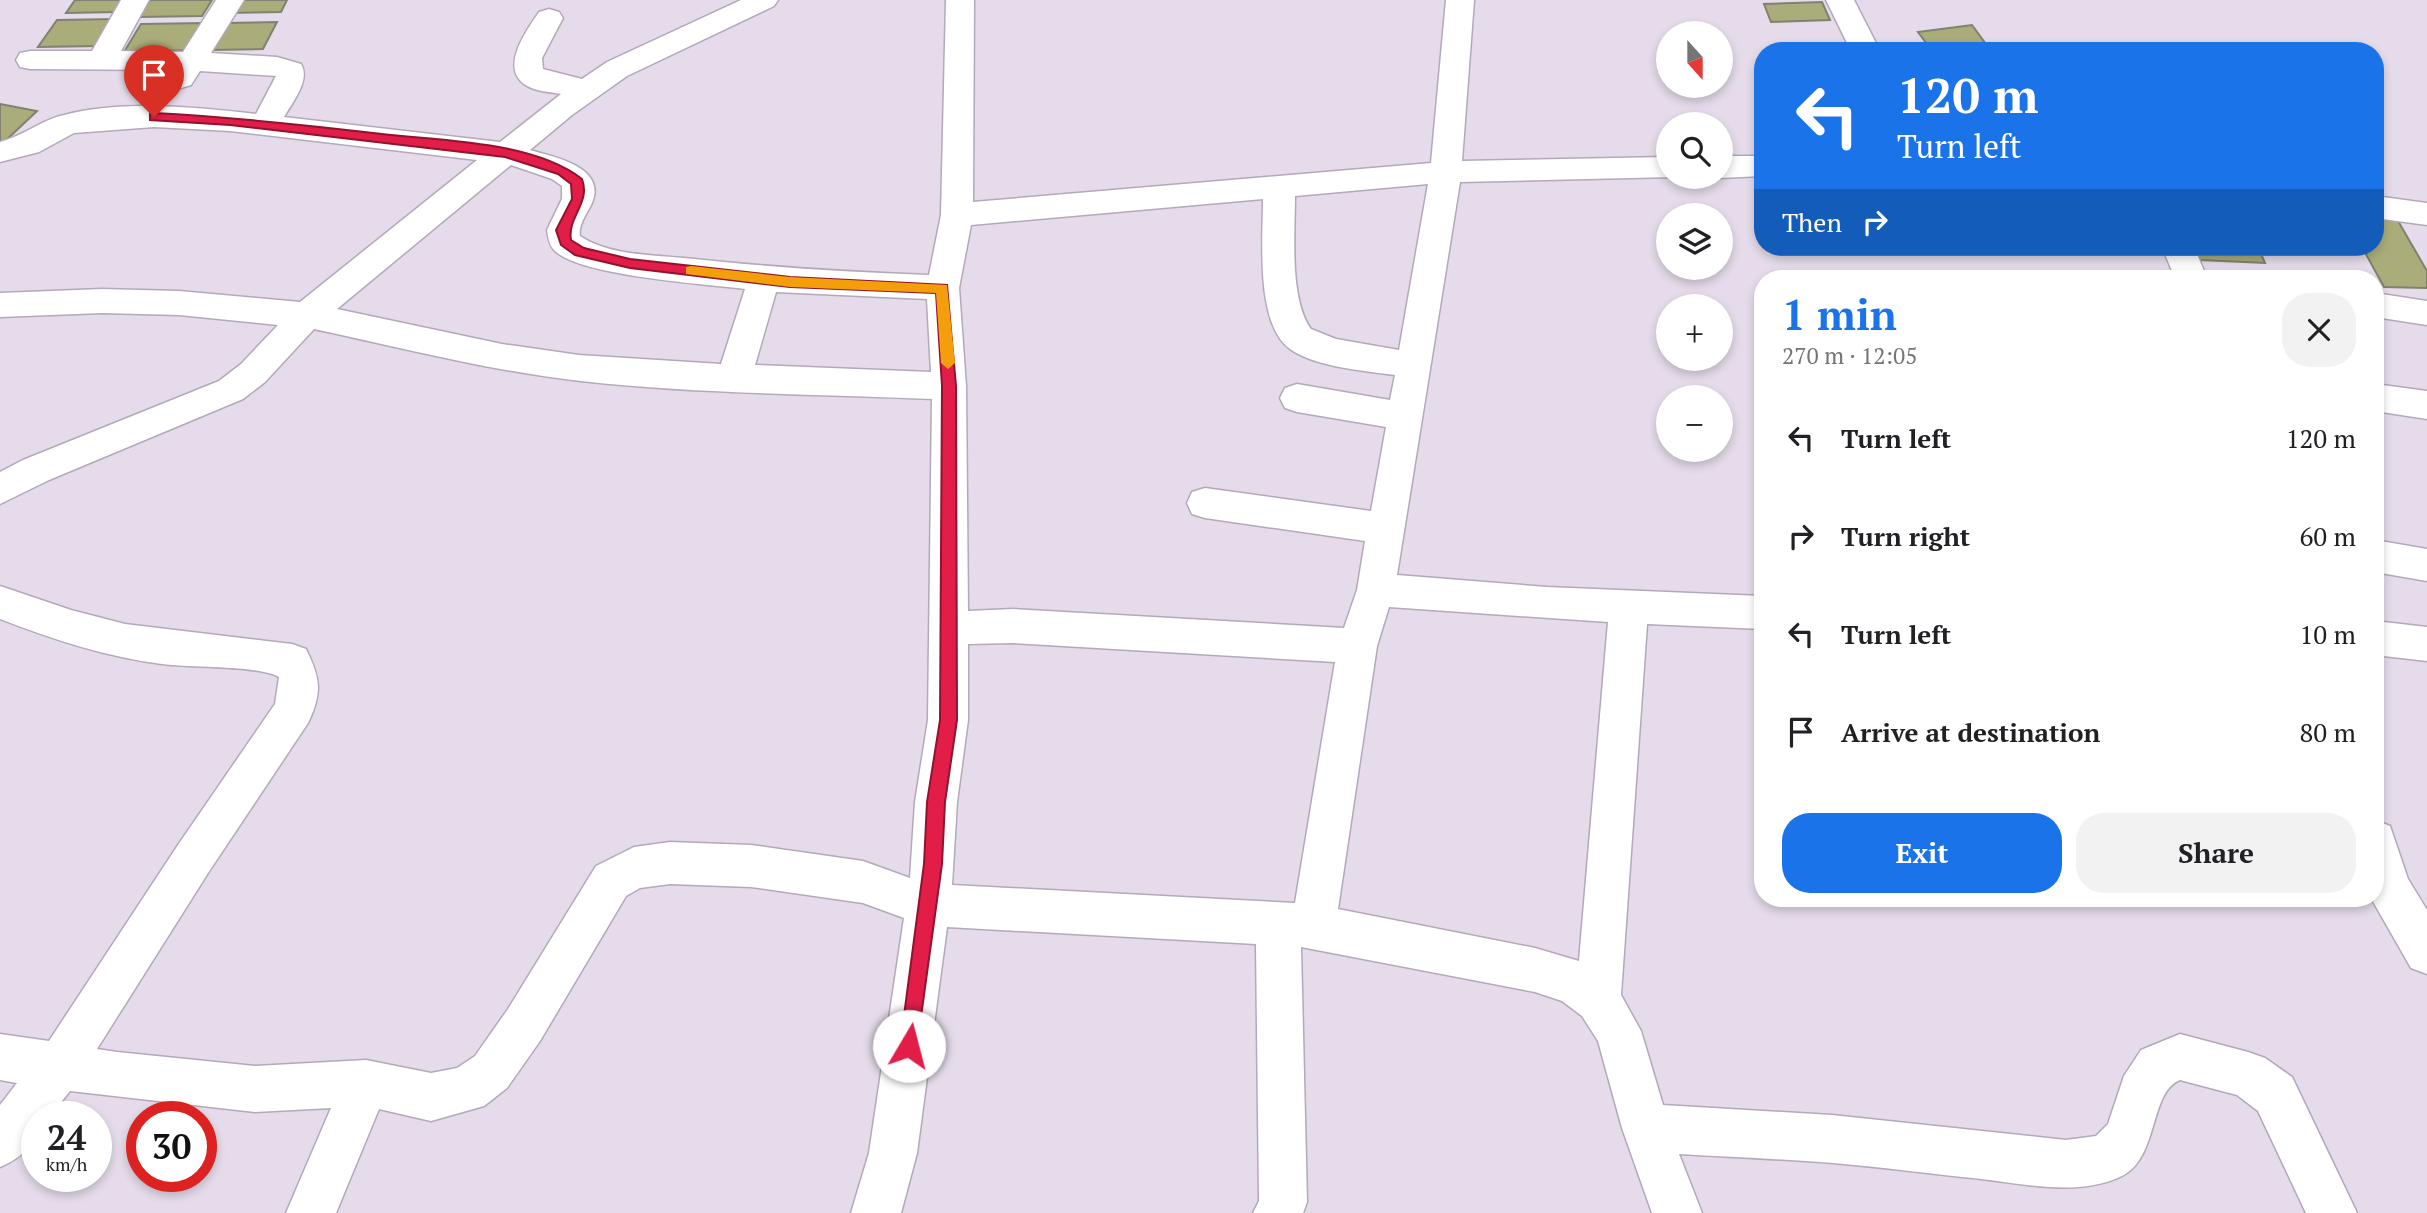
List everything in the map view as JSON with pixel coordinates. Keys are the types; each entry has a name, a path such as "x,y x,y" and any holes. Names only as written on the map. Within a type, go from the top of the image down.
{"street":[{"path":"100,62 135,0"},
{"path":"154,117 193,62 230,0"},
{"path":"0,489 36,470 231,390 253,373 307,315 587,90 617,69 764,0"},
{"path":"876,1213 893,1153 933,864 936,802 948,720 949,386 943,288 957,215 960,0"},
{"path":"1278,1213 1283,1202 1295,925 1357,646 1376,590 1387,529 1446,172 1460,0"},
{"path":"1840,0 1861,42"},
{"path":"550,18 528,58 529,72 536,79 587,90"},
{"path":"30,60 250,63 286,67 291,71 290,79 264,126"},
{"path":"0,152 28,145 66,124 154,117 230,121 506,153 562,171 577,182 578,199 563,230 565,242 580,252 630,264 765,279 943,288"},
{"path":"1733,167 1754,166"},
{"path":"957,215 1446,172 1656,168"},
{"path":"1279,186 1281,298 1290,328 1300,340 1316,346 1414,365"},
{"path":"2384,208 2427,214"},
{"path":"734,378 765,279"},
{"path":"0,305 102,301 179,303 307,315 502,358 592,369 734,378 949,386"},
{"path":"2384,306 2427,313"},
{"path":"1297,398 1405,416"},
{"path":"2384,399 2427,405"},
{"path":"1205,503 1387,529"},
{"path":"2384,558 2427,565"},
{"path":"1376,590 1754,612"},
{"path":"0,602 66,627 144,644 271,656 292,661 299,677 293,710 59,1067 0,1143"},
{"path":"1598,1000 1629,606"},
{"path":"948,628 1013,626 1357,646"},
{"path":"2384,639 2427,644"},
{"path":"0,1057 59,1067 255,1089 366,1083 432,1097 467,1088 491,1072 524,1026 611,881 634,868 670,863 751,866 863,881 927,905 1295,925 1535,970 1574,982 1598,1000 1618,1031 1646,1128 1677,1213"},
{"path":"2384,891 2427,952"},
{"path":"1646,1128 1832,1139 2066,1164 2108,1158 2127,1138 2141,1093 2157,1066 2180,1057 2248,1075 2274,1094 2332,1213"},
{"path":"310,1213 366,1083"}],"building":[{"path":"75,0 126,0 119,12 66,13"},
{"path":"150,0 212,0 202,16 139,17"},
{"path":"233,0 287,0 281,12 226,13"},
{"path":"1822,2 1830,20 1771,22 1764,4"},
{"path":"117,19 100,46 38,47 57,20"},
{"path":"277,22 263,49 210,50 225,23"},
{"path":"206,23 190,50 124,52 141,24"},
{"path":"1972,25 1984,42 1925,42 1918,32"},
{"path":"0,104 37,111 1,145 0,145"},
{"path":"2384,213 2394,214 2427,271 2427,288 2384,287 2384,270 2375,270 2367,256 2384,256"},
{"path":"2198,256 2262,256 2265,263 2200,260"}],"slow traffic":[{"path":"691,271 790,282 943,288 948,363"}],"route":[{"path":"154,117 230,121 506,153 562,171 577,182 578,199 563,230 565,242 580,252 630,264 790,282 943,288 949,386 948,720 936,802 933,864 909,1046"}]}
